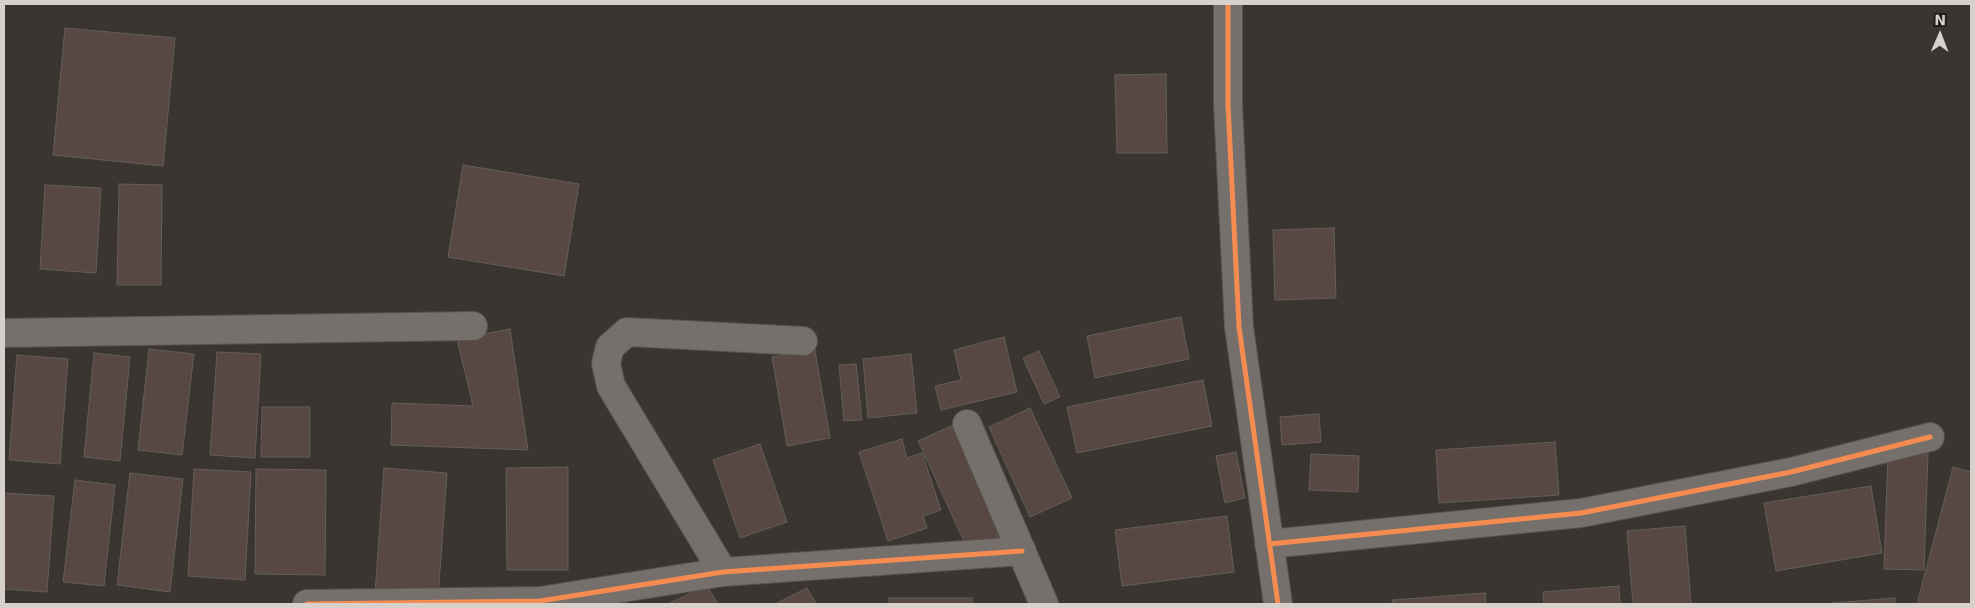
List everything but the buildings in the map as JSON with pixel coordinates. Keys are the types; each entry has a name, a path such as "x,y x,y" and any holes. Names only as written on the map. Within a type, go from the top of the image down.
{"street":[{"path":"1228,4 1228,105 1239,327 1278,604"},
{"path":"4,333 473,326"},
{"path":"723,572 611,386 606,363 610,347 627,332 803,341"},
{"path":"967,424 1044,604"},
{"path":"1269,544 1581,513 1791,472 1930,437"},
{"path":"307,604 540,601 723,572 1022,551"}],"cycle path":[{"path":"1228,4 1228,105 1239,327 1278,604"},
{"path":"1269,544 1581,513 1791,472 1930,437"},
{"path":"307,604 540,601 723,572 1022,551"}]}
